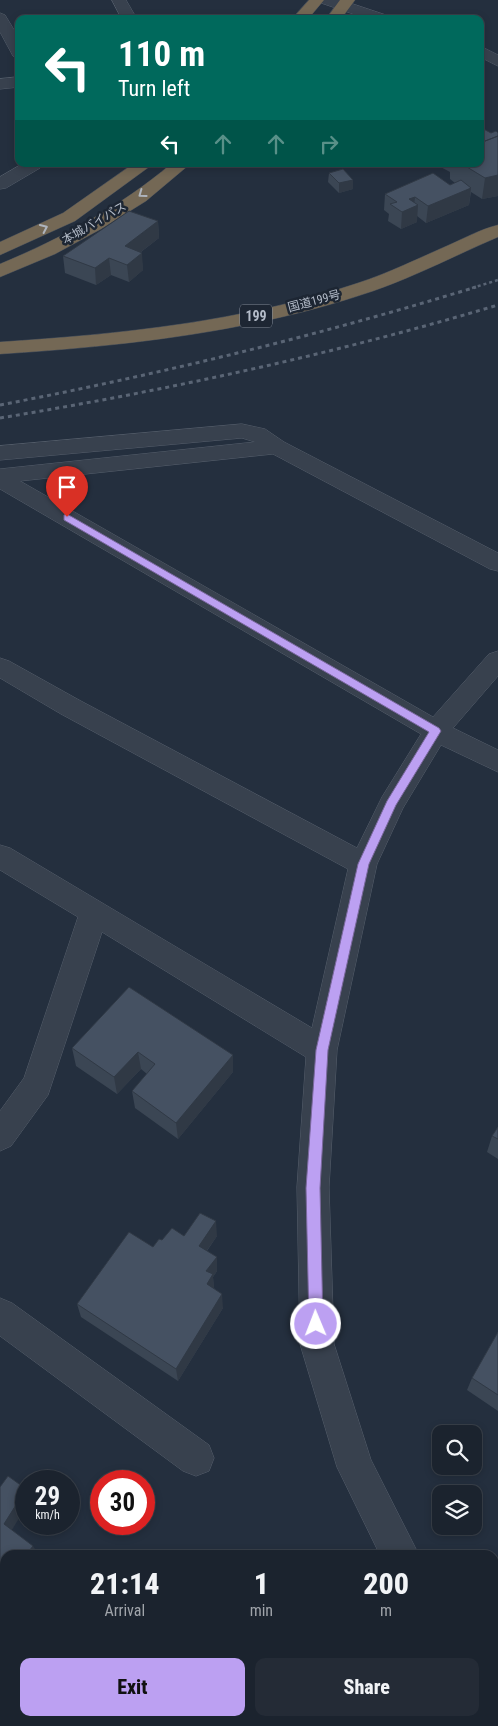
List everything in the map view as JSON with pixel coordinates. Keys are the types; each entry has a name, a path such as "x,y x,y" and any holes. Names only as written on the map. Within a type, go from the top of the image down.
{"highway":[{"path":"303,15 317,0"},
{"path":"336,15 346,3"},
{"name":"本城バイパス","path":"0,249 69,216 140,167"},
{"name":"本城バイパス","path":"0,271 35,257 94,225 136,198 177,167"},
{"name":"国道199号","path":"0,348 131,337 198,328 258,315 366,286 498,230"}],"street":[{"path":"119,0 128,15"},
{"path":"326,0 346,3 374,15"},
{"path":"0,18 15,46"},
{"path":"484,54 498,60"},
{"path":"0,84 15,82"},
{"path":"0,184 29,167"},
{"path":"0,452 242,431 257,434 276,447 498,563"},
{"path":"0,477 276,447"},
{"path":"0,477 436,731 498,762"},
{"path":"397,1550 355,1467 317,1344 313,1188 322,1050 364,864 391,804 436,731 498,660"},
{"path":"0,667 70,707 364,864"},
{"path":"0,856 322,1050"},
{"path":"0,1136 37,1085 94,913"},
{"path":"0,1315 196,1458"}],"building":[{"path":"484,129 491,133 496,131 498,136 484,141"},
{"path":"498,136 498,175 485,178 467,167 484,167 484,141"},
{"path":"343,169 353,180 339,183 329,173"},
{"path":"433,173 450,185 461,180 471,188 428,206 415,197 409,199 418,205 402,212 390,204 397,202 385,194"},
{"path":"129,211 158,221 125,246 142,253 127,265 109,258 95,268 63,256"},
{"path":"129,987 233,1055 176,1123 132,1091 155,1064 138,1052 114,1077 72,1048"},
{"path":"498,1127 498,1139 492,1136"},
{"path":"200,1213 216,1221 199,1246 217,1257 206,1271 213,1274 207,1284 222,1294 176,1369 77,1304 129,1232 153,1247 172,1228 184,1236"},
{"path":"498,1332 498,1395 472,1378"},
{"path":"8,1476 15,1481 15,1506 4,1524 15,1532 15,1535 18,1535 33,1546 30,1550 0,1550 0,1487"}],"railway":[{"path":"472,288 498,280"},
{"path":"0,405 180,367 299,337 476,287"},
{"path":"0,418 189,383 313,355 498,305"}],"route":[{"path":"67,517 436,731 391,804 364,864 322,1050 313,1188 316,1324"}]}
